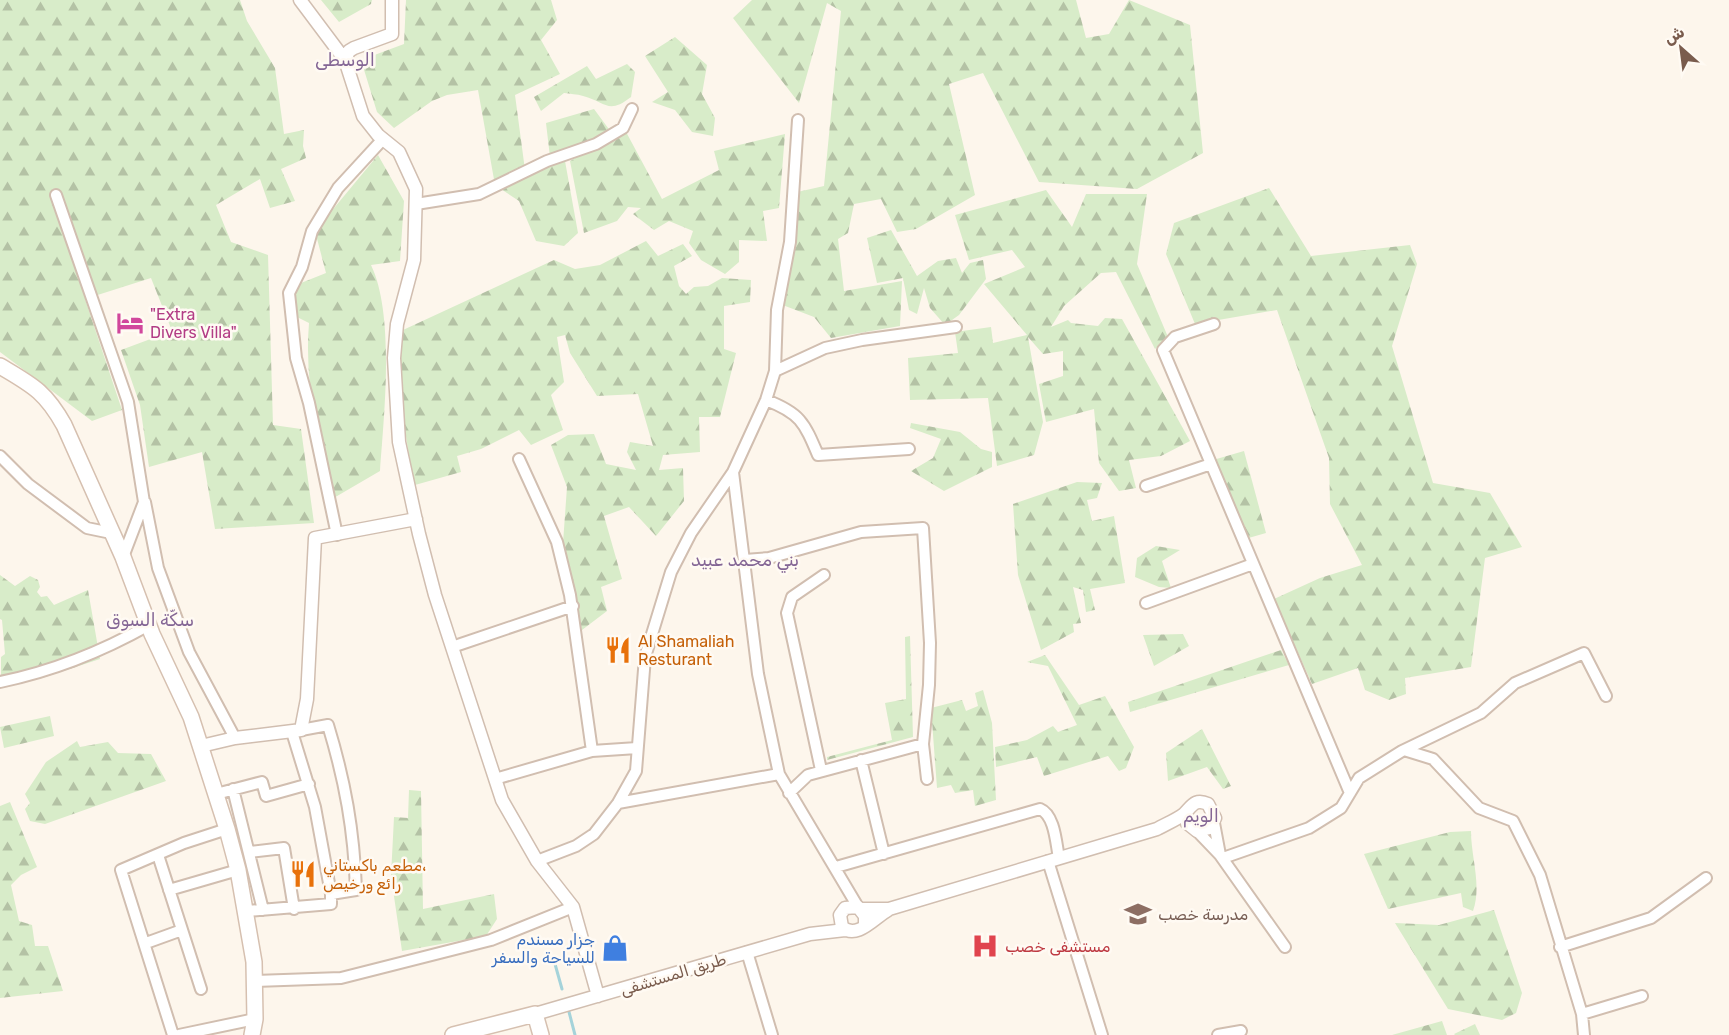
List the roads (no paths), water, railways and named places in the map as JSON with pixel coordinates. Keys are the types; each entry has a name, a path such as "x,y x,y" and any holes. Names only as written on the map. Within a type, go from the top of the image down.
{"main road":[{"path":"0,366 39,389 53,405 123,557 149,625 191,717 227,829 247,911 255,981 255,1019 252,1035"},
{"path":"453,1035 543,1012 541,1035"},
{"path":"255,1019 261,1035"}],"street":[{"path":"300,0 345,60 363,116 383,139 399,152 408,167 416,189 414,260 397,324 394,358 399,442 416,519 452,647 502,800 537,861 573,907 598,996"},
{"path":"345,60 354,48 392,34 392,0"},
{"path":"416,204 479,194 547,161 587,148 621,130 632,109"},
{"path":"537,861 576,846 594,834 618,803 636,771 645,657 671,572 691,533 733,472 766,400 775,371 777,310 790,242 798,120"},
{"path":"337,535 309,403 296,358 289,293 302,267 312,231 327,205 338,188 383,139"},
{"path":"56,195 128,402 144,502 158,568 189,652 235,738"},
{"path":"1214,324 1175,338 1163,350 1350,793"},
{"path":"775,371 825,348 862,340 956,327"},
{"path":"766,400 791,410 808,431 818,455 909,449"},
{"path":"0,456 28,484 87,528 111,532"},
{"path":"519,459 557,542 573,606 592,751"},
{"path":"1146,486 1211,464"},
{"path":"733,472 758,674 779,774 789,794 836,867 842,884 866,916 865,925"},
{"path":"123,557 144,502"},
{"path":"247,911 294,909 331,904 331,894 309,784 296,731 307,699 315,538 416,519"},
{"path":"745,560 769,558 861,532 923,528 930,643 929,685 923,744 927,779"},
{"path":"1146,603 1254,564"},
{"path":"821,770 787,613 792,597 824,575"},
{"path":"452,647 573,606"},
{"path":"0,682 27,676 105,650 149,625"},
{"path":"1221,856 1309,828 1341,808 1359,778 1404,750 1481,713 1515,683 1584,653 1606,696"},
{"path":"201,746 235,738 296,731 328,724 344,777 352,824 356,890 331,894"},
{"path":"789,794 797,783 821,770 923,744"},
{"path":"495,779 592,751 638,748"},
{"path":"1404,750 1433,759 1479,808 1513,820 1540,875 1582,1014 1584,1035"},
{"path":"861,760 884,854"},
{"path":"618,803 779,774"},
{"path":"216,794 262,783 266,796 309,784"},
{"path":"232,789 250,852 263,910"},
{"path":"842,884 840,924 845,930 855,933 889,909 1157,829 1186,813 1192,804 1208,804 1215,812 1214,823 1221,856"},
{"path":"836,867 1040,809 1045,811 1050,821 1054,860 1102,1035"},
{"path":"1186,813 1187,823 1221,856 1285,947"},
{"path":"1157,829 1205,831 1214,823"},
{"path":"174,1035 121,870 184,843 227,829"},
{"path":"250,852 284,848 294,909"},
{"path":"158,855 201,989"},
{"path":"169,890 238,870"},
{"path":"1560,947 1652,918 1706,878"},
{"path":"255,981 341,978 490,940 573,907"},
{"path":"841,914 849,907 889,909"},
{"name":"طريق المستشفى","path":"810,934 841,914"},
{"path":"146,943 182,930"},
{"name":"طريق المستشفى","path":"543,1012 810,934 845,930"},
{"path":"747,952 772,1035"},
{"path":"1582,1014 1642,996"},
{"path":"179,1035 255,1019"},
{"path":"1218,1035 1240,1031"}],"waterway":[{"path":"555,964 562,989"},
{"path":"568,1008 575,1035"}],"place":[{"name":"\"Extra Divers Villa\"","path":"130,323"},
{"name":"Al Shamaliah Resturant","path":"618,650"},
{"name":"مطعم باكستاني، رائع ورخيص","path":"303,874"},
{"name":"مدرسة خصب","path":"1138,914"},
{"name":"مستشفى خصب","path":"985,946"},
{"name":"جزار مسندم للسياحة والسفر","path":"615,948"}],"district":[{"name":"الوسطى","path":"345,60"},
{"name":"بني محمد عبيد","path":"745,560"},
{"name":"سكّة السوق","path":"150,620"},
{"name":"الويم","path":"1201,816"}]}
